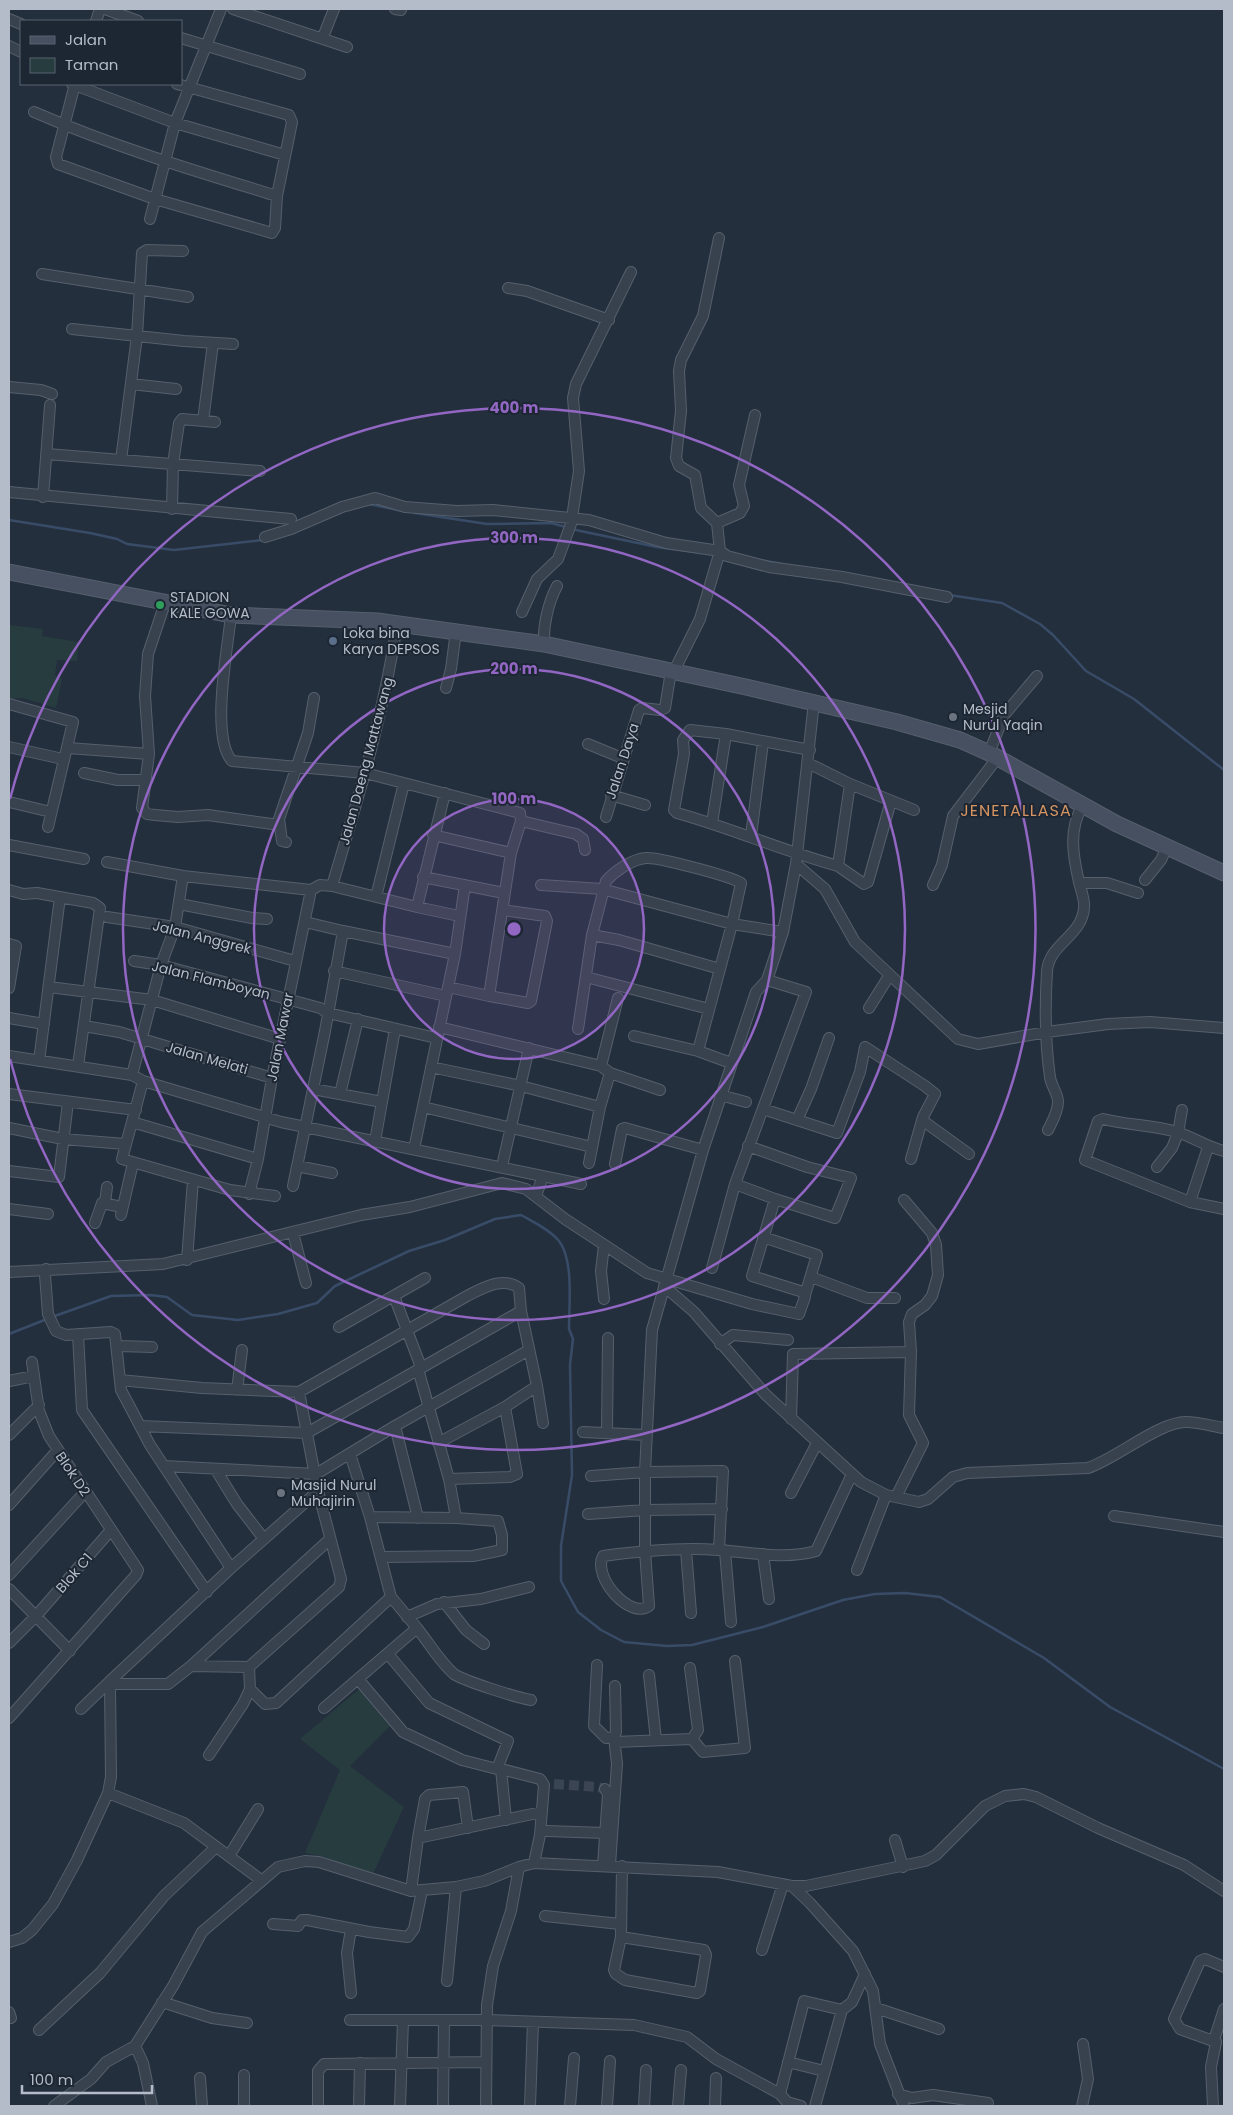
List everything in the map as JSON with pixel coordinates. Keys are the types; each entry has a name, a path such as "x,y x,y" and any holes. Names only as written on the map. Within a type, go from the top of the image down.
{"street":[{"path":"105,9 135,20"},
{"path":"150,219 167,162 175,123 221,9"},
{"path":"233,9 323,37 347,47"},
{"path":"323,37 334,9"},
{"path":"182,38 300,74"},
{"path":"74,85 56,157 58,164 155,199 272,233 275,228 277,196 292,122 289,114 180,85"},
{"path":"77,85 175,123 285,155"},
{"path":"34,112 65,126 167,162 277,196"},
{"path":"672,671 700,619 720,551 717,523 701,508 695,475 679,466 676,458 681,411 679,371 681,360 703,316 719,238"},
{"path":"121,460 137,336 143,251 183,251"},
{"path":"522,612 537,579 558,559 567,538 579,471 573,398 579,375 609,320 631,272"},
{"path":"42,274 188,297"},
{"path":"508,288 527,291 609,320"},
{"path":"72,329 234,344"},
{"path":"203,421 213,343"},
{"path":"131,384 176,389"},
{"path":"9,387 41,390 51,400 43,497"},
{"path":"717,523 740,513 744,506 739,485 755,415"},
{"path":"172,509 173,464 180,420 215,422"},
{"path":"47,454 260,471"},
{"path":"9,492 43,497 291,519"},
{"path":"265,538 292,529 342,507 375,498 405,507 457,511 493,510 571,521 589,520 666,543 720,551 727,556 769,567 842,576 947,598"},
{"path":"9,572 231,616 350,620 397,624 544,644 814,702 906,724 960,740 994,755 1117,824 1224,873"},
{"path":"544,644 546,621 552,596 557,586"},
{"path":"165,603 148,654 145,696 149,754 141,804 147,814 178,817 208,815 279,825"},
{"path":"231,616 221,704 224,739 230,758 236,763 295,766 364,773 519,812 522,817 511,853 489,996"},
{"name":"Jalan Daeng Mattawang","path":"332,886 389,677 397,624"},
{"path":"446,688 451,669 456,631"},
{"name":"Jalan Daya","path":"606,817 622,758 638,710 642,708 660,710 665,708 672,671"},
{"path":"933,885 942,865 953,816 994,755 1004,715 1037,676"},
{"path":"286,842 282,841 279,825 281,812 295,766 308,733 314,698"},
{"path":"814,702 796,859 783,932 767,980 756,992 720,1095 649,1343 645,1472 645,1551 649,1606 642,1608 621,1601 608,1588 602,1568 602,1558 645,1551 686,1550 763,1554 811,1553 819,1549 852,1474"},
{"path":"9,704 73,721 48,827"},
{"path":"810,750 726,734 690,730 683,740 684,754 674,810 676,813 752,836 796,859 838,866 864,884 868,882 891,801"},
{"path":"712,823 726,734"},
{"path":"752,836 763,742"},
{"path":"588,744 622,758"},
{"path":"9,747 63,759"},
{"path":"68,748 149,754"},
{"path":"808,763 850,784 914,810"},
{"path":"84,773 118,780 144,780"},
{"path":"376,897 404,783"},
{"path":"838,866 850,784"},
{"path":"417,907 433,835 445,793"},
{"path":"611,795 645,805"},
{"path":"9,802 51,812"},
{"path":"1048,1130 1058,1103 1050,1078 1047,1032 1048,964 1058,947 1078,928 1084,916 1085,905 1079,883 1073,834 1074,824 1083,805"},
{"path":"521,821 576,834 583,839 585,850"},
{"path":"433,835 511,853"},
{"path":"9,845 84,859"},
{"path":"1145,880 1160,860 1166,847"},
{"path":"578,1030 592,935 602,890 611,876 626,865 646,858 659,859 740,883 732,924 698,1052"},
{"path":"796,859 825,889 855,942 958,1039 978,1044 1108,1024 1150,1022 1224,1028"},
{"path":"107,862 183,876 315,888 332,886 459,916"},
{"path":"132,1075 161,965 175,927 183,876"},
{"path":"423,877 504,894"},
{"path":"1079,883 1107,883 1138,893"},
{"path":"541,885 602,890 732,924 783,932"},
{"path":"414,1149 455,954 459,916 465,886"},
{"name":"Jalan Mawar","path":"249,1194 258,1158 295,961 315,888"},
{"path":"9,890 93,903 100,908 78,1066"},
{"path":"39,1061 60,898"},
{"path":"179,904 252,918 267,919"},
{"path":"334,971 447,992 489,996 528,1003 531,1001 547,921 545,916 502,910"},
{"name":"Jalan Anggrek","path":"107,917 175,927 295,961"},
{"path":"305,922 455,954"},
{"path":"293,1186 343,931"},
{"path":"592,935 619,940 720,969"},
{"path":"9,944 16,946 9,988"},
{"name":"Jalan Flamboyan","path":"134,961 161,965 320,1008 328,1013 358,1018 436,1038"},
{"path":"586,976 709,1009"},
{"path":"869,1008 889,976"},
{"path":"712,1268 735,1184 806,992 767,980"},
{"path":"49,987 152,1000 280,1039"},
{"path":"601,1066 618,998"},
{"path":"9,1018 44,1024"},
{"path":"340,1094 358,1018"},
{"name":"Jalan Melati","path":"84,1026 142,1039 272,1078"},
{"path":"439,1027 601,1066 610,1073 660,1090"},
{"path":"375,1141 395,1029"},
{"path":"634,1036 731,1062"},
{"path":"797,1120 811,1089 829,1038"},
{"path":"763,1109 837,1133 860,1072 865,1047 933,1092 934,1096 926,1109 911,1159"},
{"path":"502,1166 529,1048"},
{"path":"9,1056 132,1075 143,1082 265,1118 502,1166 580,1184"},
{"path":"431,1067 521,1086 600,1107"},
{"path":"589,1163 600,1107 610,1073"},
{"path":"143,1082 122,1159 249,1194 275,1196"},
{"path":"313,1089 382,1102"},
{"path":"9,1094 136,1110"},
{"path":"720,1095 746,1102"},
{"path":"9,1171 60,1177 68,1102"},
{"path":"423,1107 511,1126 592,1147"},
{"path":"1157,1167 1172,1148 1178,1133 1182,1110"},
{"path":"922,1120 969,1154"},
{"path":"1224,1151 1208,1147 1178,1133 1099,1120 1084,1160 1190,1202 1224,1208"},
{"path":"132,1122 258,1158"},
{"path":"9,1128 63,1138 125,1144"},
{"path":"615,1164 622,1129 625,1128 703,1150"},
{"path":"735,1184 775,1200 835,1218 851,1178 807,1168 748,1146"},
{"path":"1190,1202 1208,1147"},
{"path":"105,1203 122,1211 133,1163"},
{"path":"297,1166 332,1173"},
{"path":"536,1196 543,1176"},
{"path":"187,1260 194,1180"},
{"path":"9,1272 46,1269 140,1267 187,1260 360,1215 410,1207 493,1185 511,1184 536,1196 565,1219 647,1274 665,1282 795,1314 800,1313 817,1255 763,1237"},
{"path":"105,1203 107,1187"},
{"path":"775,1200 752,1276 803,1292 805,1295"},
{"path":"857,1570 891,1496 923,1443 909,1415 910,1318 932,1296 938,1275 936,1245 932,1233 904,1200"},
{"path":"95,1223 100,1205 105,1203"},
{"path":"9,1208 48,1214"},
{"path":"293,1232 306,1283"},
{"path":"604,1245 601,1271 604,1298"},
{"path":"46,1269 48,1314 54,1328 63,1335 113,1332 118,1346 120,1380 125,1399 164,1466 231,1568"},
{"path":"811,1277 867,1298 895,1298"},
{"path":"339,1327 424,1278"},
{"path":"665,1282 694,1312 720,1344 816,1443 861,1482 891,1496 924,1501 953,1477 967,1473 1088,1468 1111,1459 1172,1424 1186,1422 1224,1428"},
{"path":"120,1380 237,1390 299,1392 490,1284 518,1286 521,1311 543,1423"},
{"path":"394,1296 419,1368 449,1480 456,1518"},
{"path":"140,1426 307,1432 521,1311"},
{"path":"78,1334 82,1410 207,1592"},
{"path":"720,1344 728,1336 733,1335 788,1340"},
{"path":"607,1433 608,1338"},
{"path":"118,1346 152,1347"},
{"path":"237,1390 242,1350"},
{"path":"164,1466 316,1474 429,1406 529,1350"},
{"path":"791,1419 793,1354 911,1352"},
{"name":"Blok D2","path":"32,1362 44,1427 57,1451 137,1569 136,1576 70,1652"},
{"path":"9,1382 34,1376"},
{"path":"438,1443 505,1407 537,1386"},
{"path":"191,1666 249,1667 339,1588 341,1579 318,1491 299,1392"},
{"path":"9,1435 39,1405"},
{"path":"449,1480 510,1477 517,1474 505,1407"},
{"path":"395,1426 418,1518"},
{"path":"583,1432 646,1435"},
{"path":"792,1493 816,1443"},
{"path":"9,1505 57,1451"},
{"path":"350,1454 370,1517 391,1597 456,1675 500,1690 510,1697 531,1700"},
{"path":"216,1470 237,1504 264,1539"},
{"path":"591,1476 645,1472 723,1471 722,1551 730,1622"},
{"path":"81,1709 231,1568 318,1491"},
{"path":"9,1575 85,1492"},
{"path":"588,1514 645,1510 722,1509"},
{"path":"1114,1516 1224,1532"},
{"path":"370,1517 456,1518 498,1521 502,1535 502,1550 473,1556 380,1557"},
{"name":"Blok C1","path":"9,1643 36,1616 111,1530"},
{"path":"110,1683 168,1684 191,1666 330,1540"},
{"path":"686,1550 691,1613"},
{"path":"763,1554 769,1599"},
{"path":"407,1617 444,1602 481,1599 529,1587"},
{"path":"9,1589 70,1652 9,1718"},
{"path":"250,1689 265,1704 276,1702 391,1597"},
{"path":"444,1602 466,1630 484,1644"},
{"path":"324,1708 417,1628"},
{"path":"358,1679 403,1732 462,1760 498,1769 508,1741 429,1703 388,1654"},
{"path":"692,1739 703,1752 745,1748 735,1661"},
{"path":"597,1665 594,1726 606,1738 615,1740 692,1739"},
{"path":"209,1755 243,1704 250,1689 249,1667"},
{"path":"690,1668 698,1730 692,1739"},
{"path":"649,1674 656,1740"},
{"path":"9,1942 22,1938 32,1930 53,1904 77,1860 108,1793 111,1776 110,1683"},
{"path":"607,1865 617,1764 615,1686"},
{"path":"506,1820 501,1769 536,1777 542,1782 554,1784"},
{"path":"534,1863 542,1812 542,1782"},
{"path":"605,1790 608,1794 605,1833 607,1865"},
{"path":"273,1924 298,1926 301,1920 307,1920 351,1929 410,1936 416,1922 418,1838 425,1799 429,1795 463,1792 468,1828"},
{"path":"108,1793 184,1823 261,1880"},
{"path":"54,2106 92,2079 106,2062 135,2046 202,1932 261,1880 282,1865 312,1861 417,1891 456,1887 484,1881 534,1863 607,1865 718,1872 788,1885 806,1886 925,1861 936,1854 986,1806 996,1800 1024,1794 1036,1797 1098,1828 1184,1865 1224,1891"},
{"path":"229,1856 258,1809"},
{"path":"418,1838 542,1812"},
{"path":"548,1831 605,1833"},
{"path":"895,1840 903,1867"},
{"path":"39,2030 100,1973 164,1896 216,1848"},
{"path":"621,1937 704,1950 706,1955 700,1991 697,1993 620,1978 614,1970 621,1937 622,1866"},
{"path":"486,2106 486,2020 494,1966 511,1911 519,1867"},
{"path":"762,1950 788,1885"},
{"path":"788,1885 842,1937 853,1951 873,1991 880,2044 904,2106"},
{"path":"447,1982 456,1887"},
{"path":"545,1916 620,1924"},
{"path":"351,1929 348,1953 351,1993"},
{"path":"1214,2040 1180,2029 1174,2019 1200,1961 1205,1960 1224,1967"},
{"path":"815,2106 842,2010 852,2002 865,1974"},
{"path":"780,2094 804,2001 842,2010"},
{"path":"162,2002 212,2018 247,2023"},
{"path":"876,2008 938,2029"},
{"path":"1213,2106 1211,2067 1216,2044 1214,2040 1224,2009"},
{"path":"350,2020 601,2022 634,2025 687,2036 716,2059 780,2094 787,2102 801,2106"},
{"path":"400,2106 403,2020"},
{"path":"444,2020 444,2106"},
{"path":"530,2106 533,2022"},
{"path":"1082,2106 1088,2079 1083,2044"},
{"path":"135,2046 143,2064 152,2106"},
{"path":"570,2106 574,2058"},
{"path":"318,2106 320,2066 328,2063 485,2062"},
{"path":"607,2106 610,2062"},
{"path":"788,2062 824,2071"},
{"path":"359,2106 360,2063"},
{"path":"644,2106 646,2070"},
{"path":"678,2106 680,2070"},
{"path":"244,2075 244,2106"},
{"path":"200,2078 202,2106"},
{"path":"715,2106 716,2078"},
{"path":"898,2094 912,2098 933,2095 988,2103"}],"green space":[{"path":"9,625 43,629 42,636 78,642 77,661 57,660 55,675 62,679 56,708 23,698 9,699"},
{"path":"363,1686 394,1722 350,1766 404,1807 372,1876 325,1857 305,1853 340,1770 300,1739"}],"waterway":[{"path":"369,504 403,511"},
{"path":"415,513 487,524 551,523 566,527"},
{"path":"9,520 90,533 117,539 127,544 174,550 262,540"},
{"path":"571,529 657,547 703,553"},
{"path":"760,560 782,564"},
{"path":"949,595 1002,603 1040,624 1053,635 1086,671 1134,699 1224,770"},
{"path":"52,1317 111,1296 150,1295 167,1297 192,1315 238,1320 278,1314 317,1303 335,1286 409,1251 445,1240 495,1219 521,1215 546,1229 559,1241 564,1249 569,1271 569,1329 573,1339 570,1365 572,1475 561,1546 561,1581 578,1612 601,1630 624,1642 667,1646 692,1645 763,1627 843,1600 875,1594 905,1593 940,1597 1044,1658 1110,1707 1224,1769"},
{"path":"9,1334 47,1319"}],"tunnel":[{"path":"554,1784 605,1789"}],"place":[{"name":"STADION KALE GOWA","path":"160,605"},
{"name":"Loka bina Karya DEPSOS","path":"333,641"},
{"name":"Mesjid Nurul Yaqin","path":"953,717"},
{"name":"Masjid Nurul Muhajirin","path":"281,1493"}],"district":[{"name":"JENETALLASA","path":"1016,810"}]}
